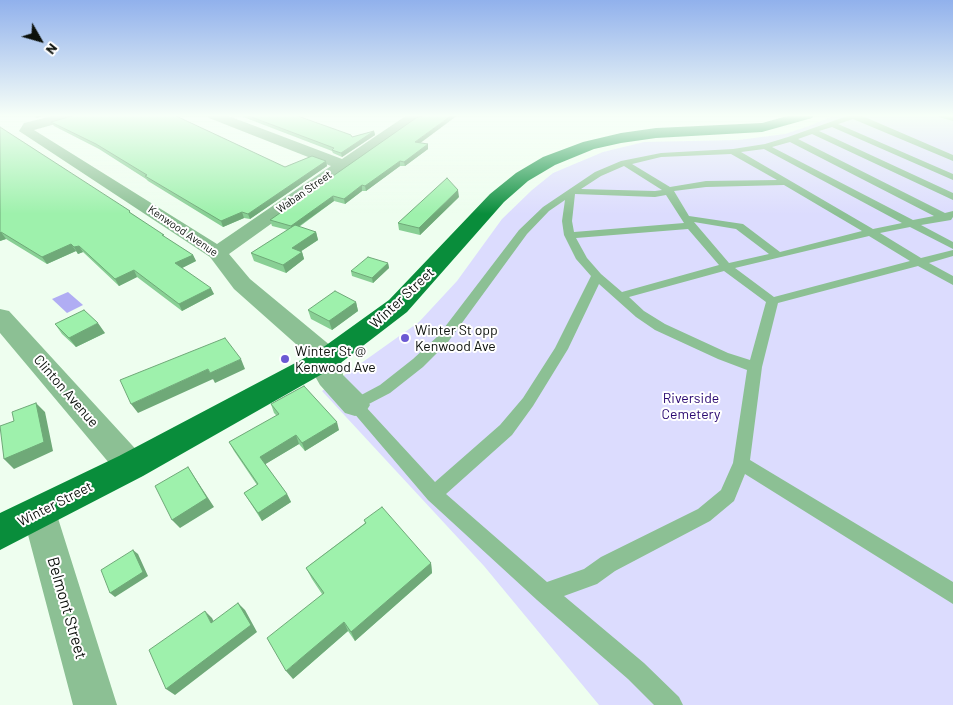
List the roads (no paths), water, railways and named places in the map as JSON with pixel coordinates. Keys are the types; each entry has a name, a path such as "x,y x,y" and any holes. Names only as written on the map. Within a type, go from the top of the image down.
{"main road":[{"name":"Winter Street","path":"0,532 131,466 328,358 398,306 497,198 522,177 549,161 582,148"}],"street":[{"name":"Kenwood Avenue","path":"50,148 217,253 242,284 328,358"},
{"path":"299,148 343,165"},
{"name":"Waban Street","path":"217,253 368,148"},
{"name":"Clinton Avenue","path":"2,322 131,466"},
{"path":"328,358 330,378 355,405"},
{"name":"Belmont Street","path":"39,512 94,705"}],"lane":[{"path":"670,705 636,671 544,593 434,494 355,405 385,389 418,363 443,339 523,232 546,208 571,191 598,174 624,163 661,155 733,151 753,148"},
{"path":"769,148 953,246"},
{"path":"809,148 950,218"},
{"path":"858,148 953,197"},
{"path":"887,148 953,177"},
{"path":"930,148 953,158"},
{"path":"733,151 953,281"},
{"path":"624,163 650,177 668,190 688,222 726,267 772,301"},
{"path":"571,191 655,194 706,184 786,182"},
{"path":"571,191 567,222 569,235 582,259 597,276 640,314 660,327 723,356 755,366"},
{"path":"620,296 726,267 778,256 871,232 950,218"},
{"path":"569,235 688,222 738,226 778,256"},
{"path":"772,301 953,253"},
{"path":"434,494 506,430 528,402 561,349 597,276"},
{"path":"544,593 590,577 608,564 704,516 728,494 740,462 755,366 772,301"},
{"path":"740,462 953,594"}],"place":[{"name":"Winter St opp Kenwood Ave","path":"405,338"},
{"name":"Winter St @ Kenwood Ave","path":"285,359"}],"park label":[{"name":"Riverside Cemetery","path":"691,406"}]}
